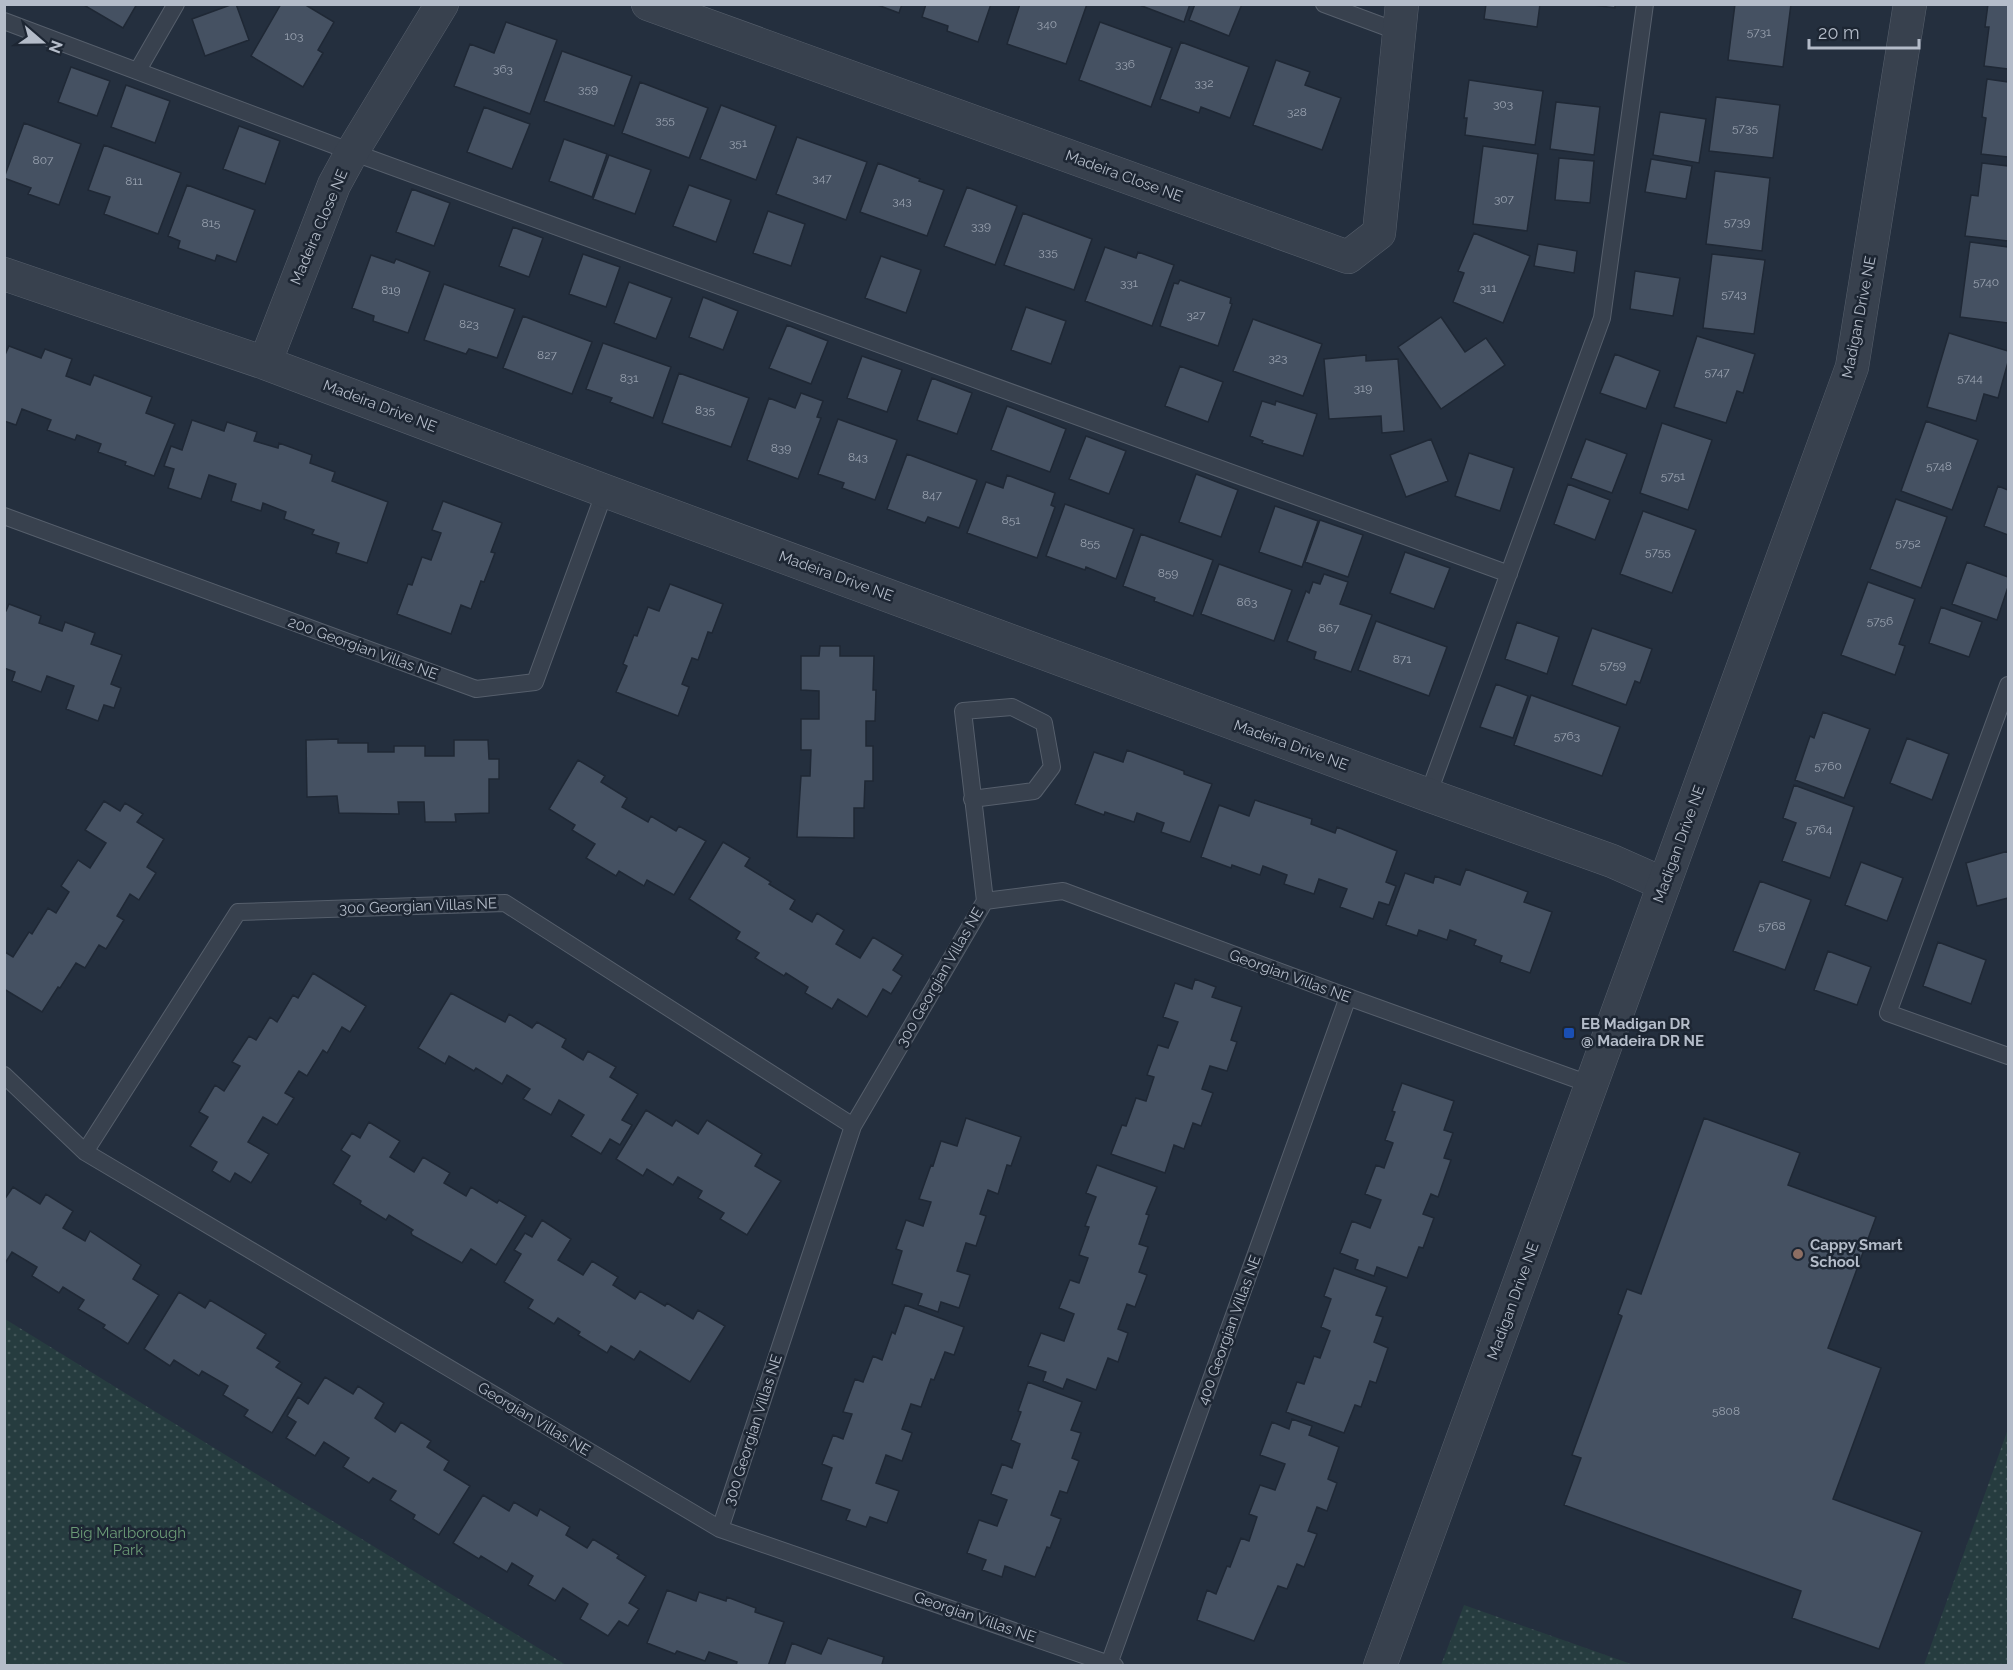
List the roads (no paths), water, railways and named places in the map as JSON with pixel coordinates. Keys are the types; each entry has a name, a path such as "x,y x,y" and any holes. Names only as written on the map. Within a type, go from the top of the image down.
{"street":[{"name":"Madeira Close NE","path":"265,363 334,185 442,4"},
{"name":"Madeira Close NE","path":"648,4 1348,257 1379,233 1400,18"},
{"name":"Madigan Drive NE","path":"1380,1665 1852,367 1910,4"},
{"name":"Madeira Drive NE","path":"4,274 265,363 605,491 1612,861 1664,884"}],"lane":[{"path":"138,70 176,4"},
{"path":"1324,4 1400,18"},
{"path":"1428,795 1602,318 1645,4"},
{"path":"4,21 352,152 1509,574"},
{"name":"200 Georgian Villas NE","path":"4,516 476,690 535,682 605,491"},
{"path":"2008,685 1888,1013 2008,1056"},
{"name":"300 Georgian Villas NE","path":"720,1529 853,1126 985,901 972,799 963,711 1012,707 1044,723 1052,767 1034,790 972,799"},
{"name":"Georgian Villas NE","path":"985,901 1063,891 1592,1085"},
{"name":"300 Georgian Villas NE","path":"85,1152 238,912 505,903 853,1126"},
{"name":"400 Georgian Villas NE","path":"1112,1664 1348,997"},
{"name":"Georgian Villas NE","path":"4,1075 85,1152 720,1529 1112,1664"}],"place":[{"name":"EB Madigan DR @ Madeira DR NE","path":"1569,1033"},
{"name":"Cappy Smart School","path":"1798,1254"}],"park label":[{"name":"Big Marlborough Park","path":"128,1542"}]}
